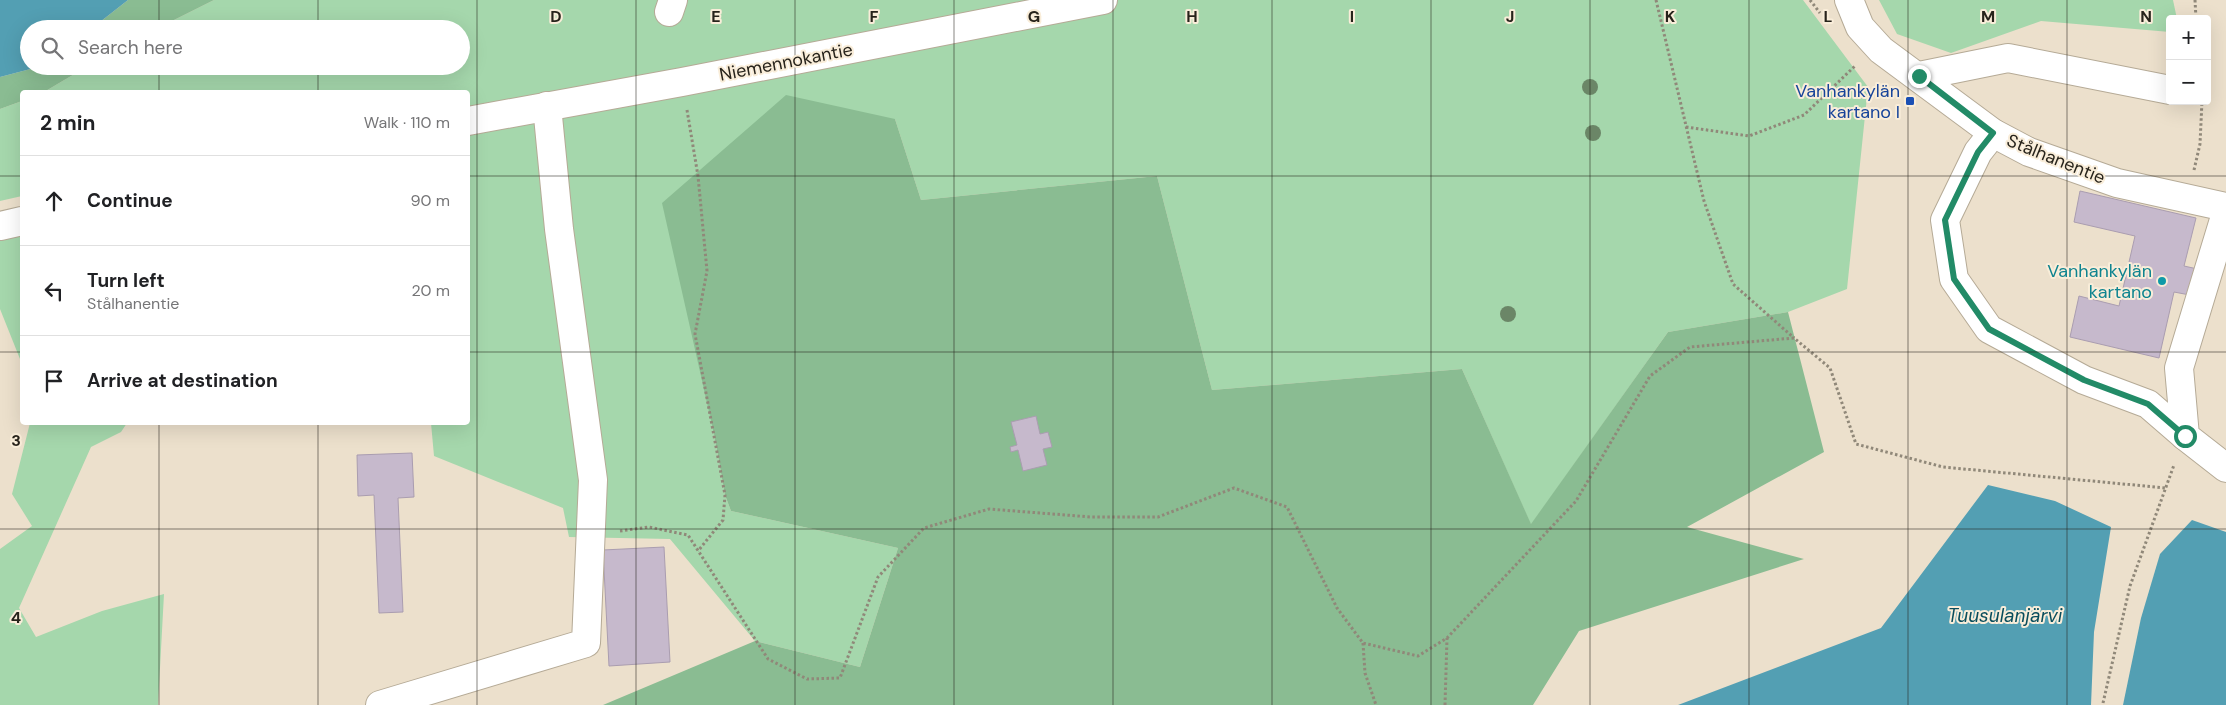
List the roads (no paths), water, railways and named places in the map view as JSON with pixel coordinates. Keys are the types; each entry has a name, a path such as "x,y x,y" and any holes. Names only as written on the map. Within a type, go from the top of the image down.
{"street":[{"name":"Niemennokantie","path":"470,120 682,82 1103,0"},
{"name":"Stålhanentie","path":"1849,0 1860,27 1881,50 1919,76 1993,133 2029,152 2117,183 2226,207"},
{"path":"1919,76 2008,58 2166,89"},
{"path":"407,701 586,643 594,480 559,229 547,106"},
{"path":"1993,133 1978,152 1945,220 1954,279 1989,329 2084,380 2148,404 2226,468"},
{"path":"2185,436 2179,368 2226,213"},
{"path":"0,226 20,221"}],"water":[{"path":"0,0 128,0 102,20 20,20 20,72 0,77"},
{"name":"Tuusulanjärvi","path":"1988,485 2055,501 2111,527 2094,632 2091,705 1678,705 1881,628"},
{"path":"2192,520 2226,532 2226,705 2123,705 2141,618 2160,554"}],"place":[{"name":"Vanhankylän kartano I","path":"1910,101"},
{"name":"Vanhankylän kartano","path":"2162,281"}]}
